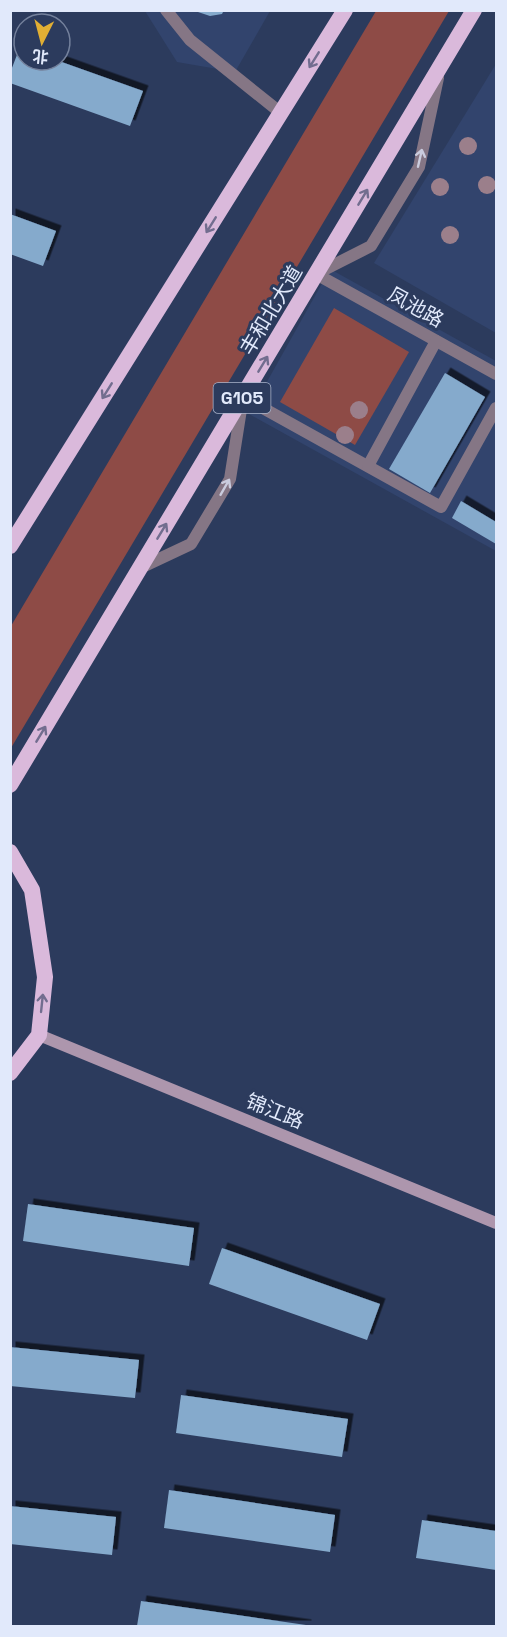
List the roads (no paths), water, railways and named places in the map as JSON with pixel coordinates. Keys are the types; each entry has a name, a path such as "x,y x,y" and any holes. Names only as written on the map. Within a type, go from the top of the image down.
{"highway":[{"path":"10,546 345,10"},
{"name":"丰和北大道","path":"10,784 474,10"},
{"path":"10,852 32,890 45,977 39,1035 10,1073"}],"main road":[{"name":"锦江路","path":"39,1035 496,1223"}],"street":[{"path":"166,10 190,40 281,113"},
{"path":"316,274 371,246 419,167 440,68"},
{"name":"凤池路","path":"316,274 496,374"},
{"path":"368,466 436,341"},
{"path":"140,567 191,544 230,479 243,397 441,507 496,408"}]}
